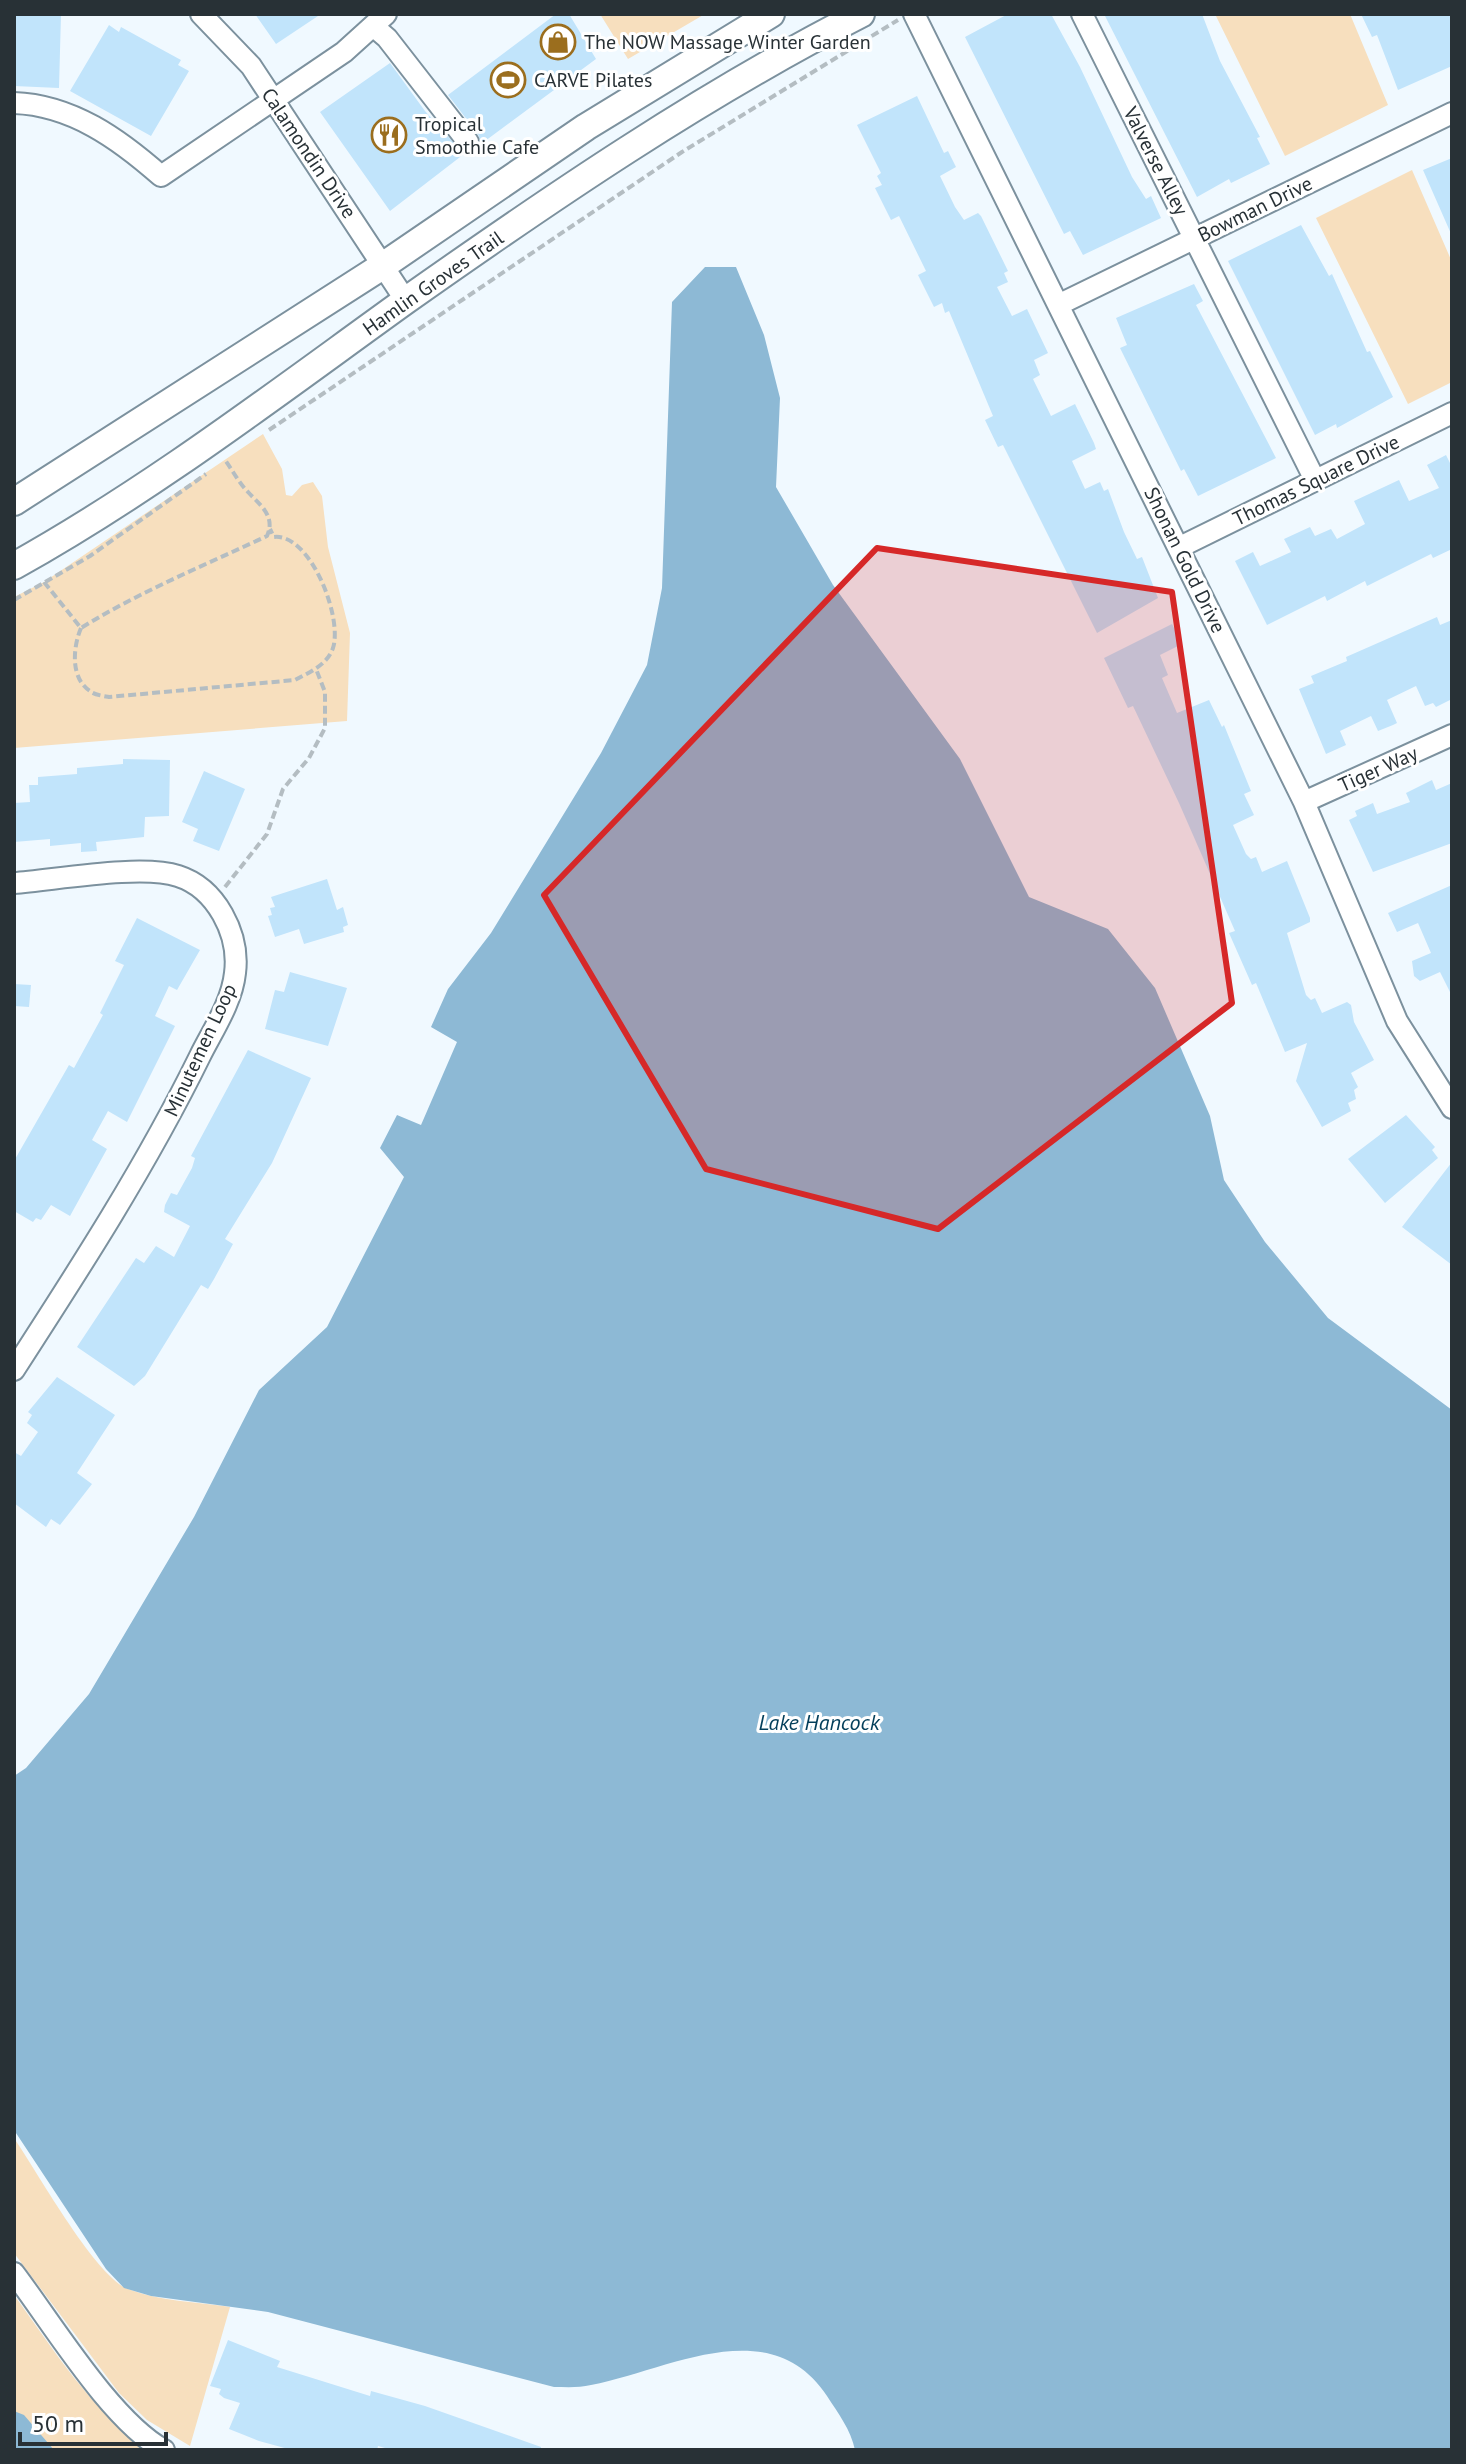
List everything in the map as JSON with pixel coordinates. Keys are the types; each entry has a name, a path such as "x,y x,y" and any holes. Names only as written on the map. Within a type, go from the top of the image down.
{"main road":[{"name":"Hamlin Groves Trail","path":"14,502 384,265 586,127 771,14"},
{"name":"Hamlin Groves Trail","path":"14,566 130,497 406,301 678,119 861,14"}],"street":[{"name":"Calamondin Drive","path":"201,14 251,66 406,301"},
{"name":"Valverse Alley","path":"1082,14 1315,480"},
{"name":"Shonan Gold Drive","path":"905,18 1058,305 1180,547 1304,802 1397,1021 1452,1108"},
{"path":"14,103 53,109 89,123 125,144 161,176 344,52 380,20 387,38 468,142"},
{"name":"Bowman Drive","path":"1058,305 1452,113"},
{"name":"Thomas Square Drive","path":"1180,547 1452,413"},
{"name":"Tiger Way","path":"1304,802 1452,735"},
{"name":"Minutemen Loop","path":"14,883 147,873 177,876 200,887 215,903 235,946 236,969 232,990 177,1103 96,1244 14,1370"},
{"path":"14,2273 133,2427 164,2450"}],"path":[{"path":"263,434 682,152 905,18"},
{"path":"14,600 90,556 238,452"},
{"path":"225,460 249,493 266,509 274,537 283,536 300,550 331,598 335,619 333,649 316,669 295,680 109,697 89,691 74,659 74,644 81,628 161,582 178,578 267,536 270,529"},
{"path":"44,582 81,628"},
{"path":"225,887 267,834 283,789 309,758 325,728 325,692 316,669"}],"highlighted area":[{"path":"877,548 1172,592 1232,1003 938,1229 706,1169 544,895"}],"shaded area":[{"path":"600,14 705,14 628,59"},
{"path":"1215,14 1350,14 1388,105 1285,156"},
{"path":"1412,170 1452,262 1452,382 1408,404 1316,218"},
{"path":"263,434 282,469 286,495 292,496 302,485 313,482 322,496 328,547 350,633 347,721 14,748 14,597 44,582"},
{"path":"14,2138 83,2244 115,2280 128,2289 152,2296 230,2307 190,2446 147,2420 119,2393 14,2253"},
{"path":"14,2295 91,2398 147,2450 14,2450"}],"water":[{"name":"Lake Hancock","path":"705,267 736,267 764,335 780,398 776,487 833,585 960,759 1029,897 1108,929 1155,988 1210,1116 1224,1180 1265,1242 1328,1318 1452,1410 1452,2450 855,2450 840,2415 804,2370 777,2356 748,2351 684,2359 586,2386 554,2387 268,2312 151,2296 124,2288 106,2269 14,2130 14,1776 26,1768 89,1694 194,1517 259,1390 327,1327 404,1177 380,1148 397,1115 421,1125 457,1042 431,1027 448,989 491,933 601,753 647,665 662,588 672,302"},
{"path":"14,2411 24,2415 54,2450 14,2450"}],"building":[{"path":"14,14 61,14 59,88 14,86"},
{"path":"255,14 321,14 276,44"},
{"path":"556,14 569,14 596,59 481,144 478,134 448,95"},
{"path":"1008,14 1051,14 1132,177 1146,199 1151,196 1161,218 1083,255 1070,231 1064,234 965,37"},
{"path":"1104,14 1202,14 1220,61 1260,137 1257,138 1270,164 1231,183 1229,179 1197,197"},
{"path":"1361,14 1452,14 1452,66 1398,90 1377,35 1372,37"},
{"path":"109,25 119,32 121,27 181,60 178,65 189,71 151,136 70,91"},
{"name":"Tropical Smoothie Cafe","path":"390,63 425,111 464,154 390,211 320,112"},
{"path":"917,96 944,153 948,151 956,167 940,176 955,207 964,220 978,213 981,216 1008,271 1004,273 1008,282 997,287 1012,316 1027,309 1048,353 1034,360 1040,375 1033,379 1051,416 1075,404 1094,443 1096,449 1072,461 1085,489 1100,482 1104,491 1108,489 1124,532 1137,559 1142,557 1158,598 1097,633 1003,445 998,447 985,420 993,416 949,311 945,313 942,303 934,307 918,275 926,271 899,216 891,220 875,188 882,185 877,176 881,173 857,125"},
{"path":"1452,158 1452,236 1423,170"},
{"path":"1301,225 1329,276 1332,274 1367,352 1370,351 1393,397 1337,428 1336,424 1315,435 1228,261"},
{"path":"1194,284 1203,301 1196,305 1276,458 1198,496 1184,469 1181,471 1120,348 1127,345 1116,318"},
{"path":"1446,455 1452,467 1452,549 1433,558 1431,554 1367,586 1365,581 1327,601 1325,596 1267,625 1235,561 1253,552 1260,566 1291,552 1284,539 1310,527 1315,536 1331,529 1337,539 1365,524 1354,501 1399,480 1409,501 1439,488 1427,465"},
{"path":"1437,617 1440,625 1452,620 1452,699 1436,707 1433,703 1425,706 1416,686 1387,700 1397,723 1378,731 1371,716 1340,731 1346,745 1326,754 1299,689 1314,683 1311,676 1347,661 1346,657"},
{"path":"1172,624 1182,644 1160,655 1168,675 1162,678 1177,713 1209,700 1222,727 1224,725 1251,791 1244,794 1254,815 1233,825 1246,854 1251,859 1256,857 1262,872 1287,861 1310,918 1310,922 1287,933 1306,995 1311,1000 1315,998 1322,1013 1347,1002 1351,1005 1354,1022 1374,1060 1351,1073 1358,1087 1354,1090 1356,1099 1348,1103 1351,1111 1322,1127 1296,1081 1307,1043 1285,1052 1256,983 1252,985 1229,933 1235,931 1179,803 1133,706 1128,708 1104,658"},
{"path":"123,759 170,760 169,816 145,817 144,837 96,842 97,851 81,852 81,843 50,846 50,839 14,842 14,803 30,802 29,785 38,785 38,777 77,774 77,768 123,764"},
{"path":"204,771 245,789 219,851 193,841 198,829 182,822"},
{"path":"1432,780 1436,790 1452,783 1452,843 1373,872 1349,820 1357,816 1355,811 1373,803 1377,814 1410,802 1406,793"},
{"path":"327,879 337,910 343,907 348,925 343,927 344,932 304,944 299,929 275,937 268,916 272,915 270,908 275,907 271,897"},
{"path":"1452,885 1452,996 1440,972 1420,981 1414,976 1412,961 1431,953 1418,923 1397,932 1388,913"},
{"path":"137,918 200,950 177,990 169,986 155,1016 175,1026 127,1122 108,1111 92,1140 107,1149 70,1216 51,1205 41,1220 36,1218 33,1222 14,1211 14,1161 69,1065 74,1068 103,1015 100,1013 124,965 115,961"},
{"path":"290,972 347,988 328,1046 265,1029 275,990 284,992"},
{"path":"14,984 31,985 29,1007 14,1006"},
{"path":"248,1050 311,1078 272,1163 225,1239 233,1244 214,1279 208,1289 201,1285 145,1376 134,1386 77,1347 136,1258 144,1263 156,1246 174,1257 190,1226 164,1212 165,1205 171,1193 177,1195 192,1168 195,1158 191,1156"},
{"path":"1406,1115 1435,1147 1432,1150 1438,1158 1385,1203 1348,1159"},
{"path":"1452,1162 1452,1265 1402,1227"},
{"path":"57,1377 115,1415 77,1473 92,1484 60,1525 51,1519 46,1527 14,1503 14,1452 21,1456 38,1432 27,1423 32,1415 28,1412"},
{"path":"228,2340 280,2361 277,2367 370,2396 371,2391 425,2406 541,2447 541,2450 392,2450 378,2446 377,2450 292,2450 259,2441 229,2429 240,2403 224,2398 219,2394 221,2389 210,2386"}],"place":[{"name":"The NOW Massage Winter Garden","path":"558,42"},
{"name":"CARVE Pilates","path":"508,80"},
{"name":"Tropical Smoothie Cafe","path":"389,135"}]}
